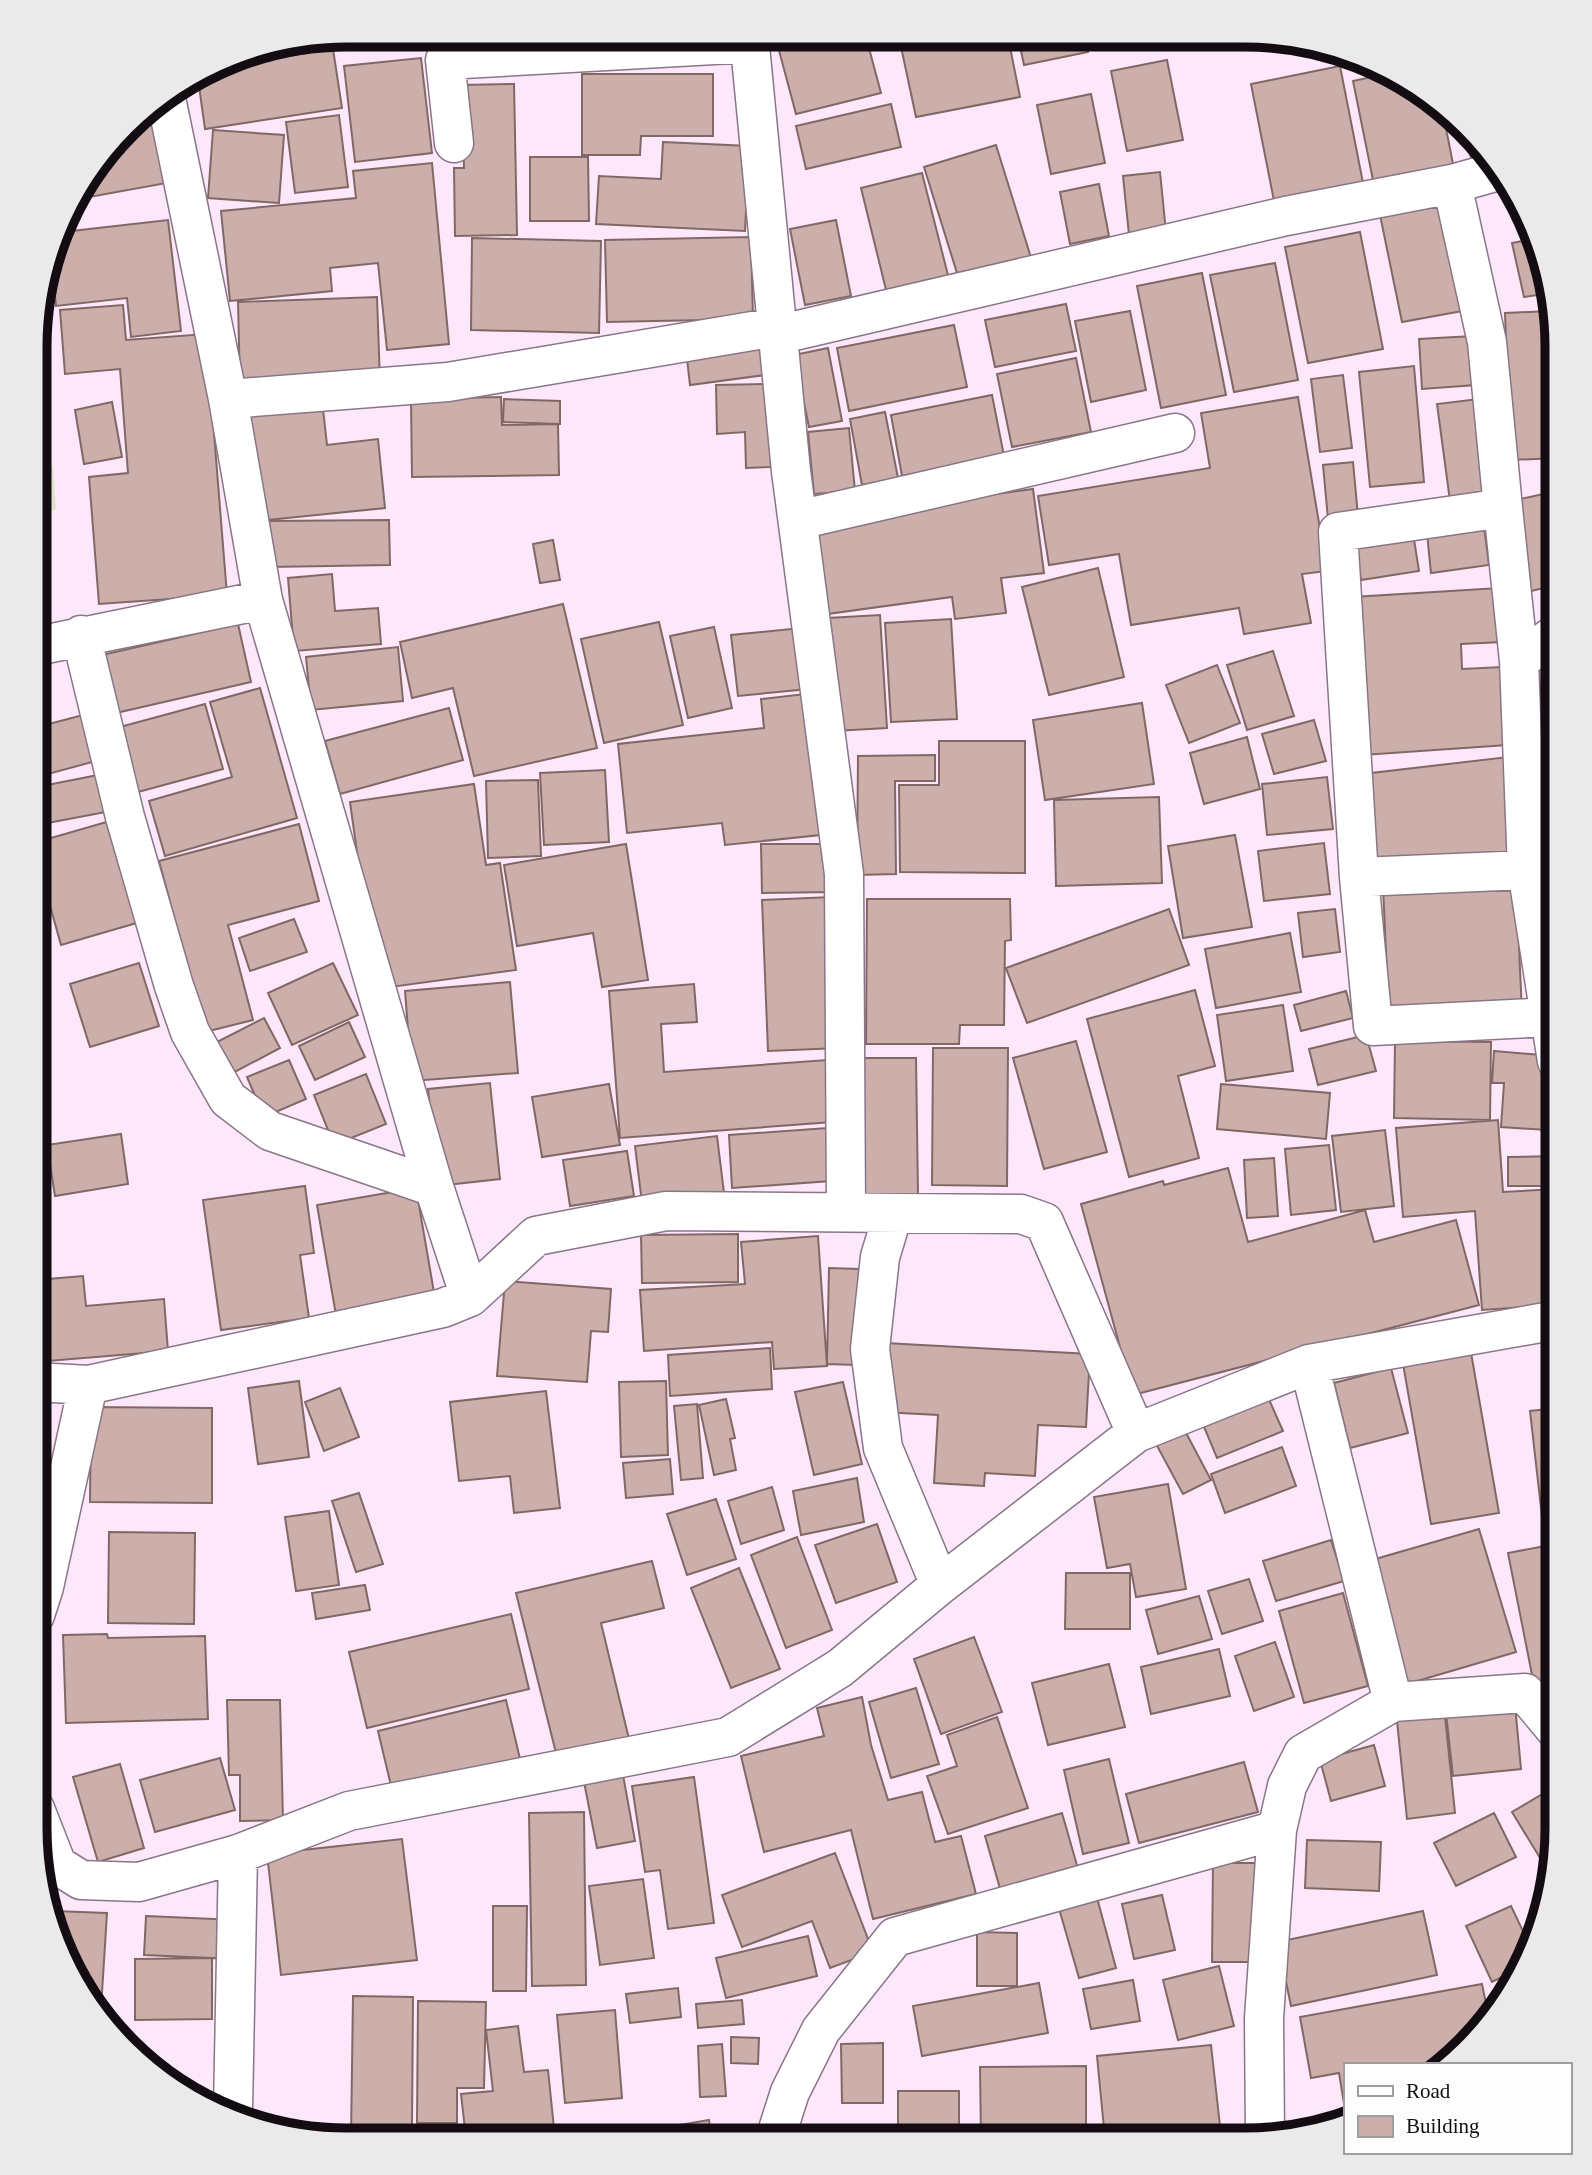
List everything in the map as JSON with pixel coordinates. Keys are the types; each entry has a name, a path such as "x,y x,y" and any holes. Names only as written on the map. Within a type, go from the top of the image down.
{"street":[{"path":"454,143 445,60 643,47"},
{"path":"750,47 798,520 844,874 846,1211"},
{"path":"168,106 228,399 263,600 434,1187 470,1297"},
{"path":"228,399 448,382 777,331 1286,216 1452,184 1489,173"},
{"path":"1452,184 1487,342 1519,661 1527,870 1545,990"},
{"path":"798,520 1175,433"},
{"path":"1503,508 1338,532 1359,877 1373,1026 1545,1017"},
{"path":"47,644 263,600"},
{"path":"81,635 125,817 174,986 190,1032 228,1099 270,1131 434,1187"},
{"path":"1519,661 1545,642"},
{"path":"1359,877 1527,870"},
{"path":"47,1383 88,1385 443,1308 470,1297 536,1236 666,1210 1021,1214 1044,1222 1136,1433"},
{"path":"893,1214 880,1257 870,1349 883,1448 940,1585"},
{"path":"48,1841 57,1865 81,1880 139,1882 238,1854 349,1811 728,1737 840,1668 940,1585 1136,1433 1309,1364 1545,1322"},
{"path":"1309,1364 1393,1702"},
{"path":"47,1573 88,1385"},
{"path":"1265,2127 1264,2018 1277,1830 1287,1786 1303,1754 1393,1702 1525,1693 1545,1717"},
{"path":"779,2128 790,2092 821,2030 895,1937 1277,1830"},
{"path":"233,2105 238,1854"}],"green space":[{"path":"47,444 53,469 56,509 47,514"}],"building":[{"path":"778,47 869,47 881,93 796,114"},
{"path":"901,47 1010,47 1020,97 916,117"},
{"path":"1020,47 1087,47 1088,52 1024,65"},
{"path":"333,49 342,108 205,129 199,86 259,60"},
{"path":"421,58 432,153 355,162 344,66"},
{"path":"1167,60 1183,140 1127,151 1111,71"},
{"path":"1340,66 1364,188 1275,206 1251,84"},
{"path":"582,74 713,74 713,136 641,136 640,155 582,155"},
{"path":"1378,78 1412,98 1443,122 1454,169 1374,185 1353,81"},
{"path":"514,84 517,235 455,236 454,168 464,168 462,85"},
{"path":"1091,94 1105,163 1051,174 1037,105"},
{"path":"891,104 901,147 806,169 796,126"},
{"path":"339,115 348,187 295,193 286,122"},
{"path":"160,119 172,182 87,198 109,164 151,121"},
{"path":"213,130 284,135 279,203 208,198"},
{"path":"663,142 749,146 745,231 596,224 599,176 661,179"},
{"path":"996,145 1033,264 961,286 924,167"},
{"path":"1469,148 1480,161 1472,163"},
{"path":"530,157 588,157 589,221 530,221"},
{"path":"432,163 449,344 387,350 378,263 330,268 332,291 230,301 221,211 356,198 353,171"},
{"path":"1160,172 1166,232 1129,235 1123,176"},
{"path":"922,173 951,287 889,302 861,188"},
{"path":"1099,184 1109,236 1070,244 1060,192"},
{"path":"1445,201 1468,310 1402,322 1380,215"},
{"path":"168,220 181,331 131,337 127,298 56,306 54,284 70,231"},
{"path":"836,220 851,296 805,305 790,229"},
{"path":"1360,232 1383,349 1308,363 1285,247"},
{"path":"751,237 753,319 607,322 605,240"},
{"path":"472,238 601,241 599,333 471,330"},
{"path":"1525,240 1540,295 1524,297 1512,243"},
{"path":"1275,263 1298,380 1234,392 1210,275"},
{"path":"1202,273 1226,395 1161,408 1137,286"},
{"path":"377,297 380,382 240,385 238,302"},
{"path":"1066,304 1076,351 995,367 985,320"},
{"path":"123,305 126,340 206,334 227,595 99,604 89,477 128,473 120,369 65,374 60,310"},
{"path":"1130,311 1146,390 1091,402 1075,321"},
{"path":"1542,311 1545,459 1510,460 1505,313"},
{"path":"954,325 967,387 849,411 837,348"},
{"path":"1473,336 1476,385 1422,389 1419,339"},
{"path":"761,340 765,375 690,385 686,350"},
{"path":"828,348 842,421 809,427 794,355"},
{"path":"1076,358 1091,432 1012,447 997,374"},
{"path":"1414,366 1424,482 1370,487 1359,372"},
{"path":"1343,375 1352,448 1320,452 1311,379"},
{"path":"768,384 771,467 746,468 745,432 717,434 716,385"},
{"path":"992,395 1004,456 902,476 891,415"},
{"path":"501,397 502,425 558,424 559,475 412,477 411,399"},
{"path":"1298,397 1327,571 1302,574 1311,623 1244,634 1239,608 1131,625 1119,554 1049,565 1038,496 1210,468 1201,413"},
{"path":"504,399 560,401 560,424 503,422"},
{"path":"1478,399 1491,496 1450,501 1437,404"},
{"path":"112,402 122,457 84,464 75,410"},
{"path":"323,409 327,445 378,439 385,508 258,521 247,416"},
{"path":"885,412 898,478 862,485 850,419"},
{"path":"849,428 855,491 814,494 808,432"},
{"path":"1353,462 1358,516 1328,519 1323,465"},
{"path":"1033,489 1044,573 1001,578 1006,613 955,619 952,597 827,614 814,519"},
{"path":"1545,494 1545,588 1531,591 1511,501"},
{"path":"389,520 390,565 268,567 266,521"},
{"path":"1484,526 1489,565 1431,573 1427,533"},
{"path":"1413,533 1419,571 1361,580 1355,541"},
{"path":"553,540 560,580 540,583 533,544"},
{"path":"1098,568 1124,677 1049,695 1022,587"},
{"path":"332,574 335,611 378,608 381,644 294,651 288,578"},
{"path":"1499,588 1502,642 1461,644 1462,669 1502,667 1507,745 1363,755 1353,597"},
{"path":"563,604 597,748 474,776 453,688 412,698 400,642"},
{"path":"880,615 887,728 834,731 828,618"},
{"path":"951,619 957,719 891,722 885,623"},
{"path":"659,622 683,725 604,743 581,639"},
{"path":"238,624 251,682 116,713 102,655"},
{"path":"714,627 732,708 688,718 670,636"},
{"path":"801,628 808,689 738,696 731,635"},
{"path":"398,647 403,701 311,710 306,657"},
{"path":"1273,651 1294,716 1247,730 1227,665"},
{"path":"1538,663 1545,663 1545,746"},
{"path":"1217,665 1240,723 1189,743 1166,685"},
{"path":"260,688 297,818 165,856 149,801 232,777 210,702"},
{"path":"814,693 830,834 725,845 722,823 627,833 618,744 764,728 761,699"},
{"path":"1142,703 1154,784 1045,800 1033,720"},
{"path":"205,704 223,769 138,792 120,727"},
{"path":"449,708 463,760 340,794 325,741"},
{"path":"91,713 103,759 47,774 47,724"},
{"path":"1314,720 1326,761 1274,774 1262,734"},
{"path":"1247,737 1260,789 1204,804 1190,753"},
{"path":"939,741 1025,741 1025,873 900,872 899,785 939,785"},
{"path":"935,755 935,781 895,781 896,874 857,875 858,756"},
{"path":"1508,757 1519,853 1374,870 1363,774"},
{"path":"605,770 609,842 544,845 540,773"},
{"path":"103,774 111,811 47,823 47,785"},
{"path":"1327,777 1333,829 1267,835 1262,784"},
{"path":"538,780 541,856 488,858 486,781"},
{"path":"474,784 486,865 500,863 516,970 376,989 350,802"},
{"path":"1159,797 1162,883 1056,886 1054,800"},
{"path":"110,821 140,922 61,945 47,895 47,839"},
{"path":"299,824 319,901 228,925 253,1020 205,1032 159,861"},
{"path":"1235,835 1252,927 1183,938 1168,846"},
{"path":"1324,843 1330,894 1264,901 1258,851"},
{"path":"626,844 648,980 602,987 593,933 517,946 504,865"},
{"path":"761,844 833,844 833,892 762,893"},
{"path":"1545,847 1545,912 1533,849"},
{"path":"1516,881 1522,1013 1389,1018 1383,887"},
{"path":"832,897 839,1048 768,1051 762,900"},
{"path":"867,899 1010,899 1011,940 1005,941 1004,1025 960,1025 959,1044 866,1044"},
{"path":"1169,909 1189,965 1027,1023 1006,968"},
{"path":"1335,909 1340,952 1303,957 1298,913"},
{"path":"294,919 307,952 250,971 239,938"},
{"path":"1290,933 1301,992 1216,1008 1205,949"},
{"path":"139,963 159,1026 90,1047 70,984"},
{"path":"333,963 358,1015 292,1045 268,993"},
{"path":"510,982 518,1073 412,1081 405,991"},
{"path":"694,984 697,1022 661,1024 664,1072 827,1060 832,1122 620,1138 609,991"},
{"path":"1195,990 1215,1066 1178,1076 1199,1158 1129,1177 1087,1019"},
{"path":"1346,991 1353,1018 1301,1031 1294,1005"},
{"path":"1283,1005 1293,1071 1226,1081 1217,1015"},
{"path":"264,1018 280,1048 231,1074 215,1043"},
{"path":"349,1022 365,1057 315,1080 299,1046"},
{"path":"1366,1035 1376,1071 1318,1085 1309,1049"},
{"path":"1076,1041 1107,1152 1044,1169 1013,1058"},
{"path":"1395,1041 1491,1042 1490,1120 1394,1118"},
{"path":"933,1048 1008,1048 1007,1186 932,1185"},
{"path":"1494,1051 1545,1055 1545,1130 1501,1127 1504,1083 1492,1083"},
{"path":"859,1058 916,1058 918,1195 862,1195"},
{"path":"289,1060 306,1099 264,1117 247,1077"},
{"path":"366,1074 386,1124 334,1145 314,1095"},
{"path":"490,1083 500,1179 438,1186 428,1089"},
{"path":"609,1084 620,1145 542,1157 532,1097"},
{"path":"1221,1084 1330,1093 1326,1139 1217,1129"},
{"path":"1498,1120 1503,1192 1545,1190 1545,1306 1482,1310 1475,1211 1403,1217 1396,1128"},
{"path":"827,1128 831,1181 732,1188 729,1135"},
{"path":"1385,1130 1394,1206 1341,1212 1332,1136"},
{"path":"121,1134 128,1184 55,1196 47,1145"},
{"path":"717,1136 724,1193 642,1203 635,1146"},
{"path":"1329,1145 1336,1210 1291,1215 1285,1149"},
{"path":"627,1151 634,1196 570,1206 563,1160"},
{"path":"1545,1156 1545,1186 1508,1186 1508,1157"},
{"path":"1274,1158 1278,1216 1247,1218 1244,1160"},
{"path":"1228,1168 1248,1242 1365,1210 1374,1242 1456,1220 1479,1305 1133,1395 1081,1204 1163,1181 1164,1185"},
{"path":"305,1186 314,1253 300,1255 309,1318 221,1330 203,1200"},
{"path":"416,1188 436,1304 337,1321 317,1205"},
{"path":"738,1234 738,1282 642,1283 641,1235"},
{"path":"818,1236 827,1366 774,1369 772,1342 644,1351 640,1290 745,1284 741,1242"},
{"path":"829,1268 859,1269 857,1365 827,1364"},
{"path":"83,1276 86,1306 164,1299 168,1351 47,1361 47,1279"},
{"path":"505,1281 611,1289 608,1332 591,1331 587,1382 497,1376"},
{"path":"885,1343 1090,1354 1086,1427 1038,1425 1035,1476 985,1473 984,1486 934,1483 938,1415 882,1412"},
{"path":"1470,1347 1499,1513 1431,1524 1402,1358"},
{"path":"770,1348 772,1389 670,1396 668,1355"},
{"path":"1391,1368 1408,1433 1350,1448 1334,1383"},
{"path":"299,1381 309,1457 258,1464 248,1388"},
{"path":"666,1381 668,1455 621,1457 619,1382"},
{"path":"843,1382 862,1464 814,1475 795,1392"},
{"path":"340,1388 359,1437 324,1451 305,1402"},
{"path":"546,1391 560,1508 514,1513 510,1476 459,1481 450,1402"},
{"path":"1267,1395 1283,1431 1217,1458 1202,1422"},
{"path":"726,1399 735,1438 730,1439 736,1470 714,1475 699,1405"},
{"path":"697,1404 703,1478 681,1480 674,1406"},
{"path":"91,1407 212,1408 212,1503 90,1502"},
{"path":"1545,1409 1545,1517 1542,1517 1530,1411"},
{"path":"1184,1429 1211,1480 1183,1494 1156,1444"},
{"path":"1282,1447 1296,1486 1225,1513 1211,1474"},
{"path":"670,1459 673,1494 626,1498 623,1463"},
{"path":"857,1478 864,1522 801,1535 793,1491"},
{"path":"1168,1484 1186,1589 1136,1597 1130,1564 1107,1568 1094,1497"},
{"path":"772,1487 784,1530 741,1544 728,1501"},
{"path":"359,1493 383,1564 356,1572 332,1501"},
{"path":"716,1499 736,1559 687,1575 667,1514"},
{"path":"329,1511 339,1585 296,1591 285,1517"},
{"path":"877,1524 897,1582 836,1603 815,1545"},
{"path":"1479,1529 1516,1652 1407,1684 1372,1560"},
{"path":"109,1532 195,1533 194,1624 108,1623"},
{"path":"797,1537 832,1630 786,1648 751,1555"},
{"path":"1331,1540 1344,1581 1276,1601 1263,1561"},
{"path":"1545,1546 1545,1682 1534,1685 1508,1553"},
{"path":"652,1561 664,1608 601,1623 629,1739 557,1757 516,1593"},
{"path":"739,1568 780,1669 731,1688 691,1588"},
{"path":"1066,1573 1130,1573 1130,1629 1065,1629"},
{"path":"1249,1579 1263,1621 1222,1634 1208,1591"},
{"path":"365,1585 370,1610 316,1619 312,1593"},
{"path":"1343,1593 1368,1686 1304,1703 1279,1611"},
{"path":"1199,1596 1212,1639 1158,1654 1146,1610"},
{"path":"511,1614 529,1689 367,1728 349,1652"},
{"path":"107,1634 108,1638 205,1636 208,1719 66,1723 63,1635"},
{"path":"974,1637 1002,1712 941,1734 914,1659"},
{"path":"1275,1642 1294,1697 1254,1711 1235,1656"},
{"path":"1219,1649 1230,1696 1151,1714 1141,1667"},
{"path":"1109,1664 1125,1727 1048,1745 1032,1683"},
{"path":"916,1688 939,1764 891,1778 869,1702"},
{"path":"862,1697 871,1745 888,1800 922,1792 935,1842 961,1836 976,1894 873,1919 851,1830 764,1852 741,1756 824,1736 817,1708"},
{"path":"227,1700 280,1700 283,1820 240,1821 240,1775 229,1775"},
{"path":"506,1700 521,1763 393,1794 378,1731"},
{"path":"1515,1705 1521,1769 1453,1776 1446,1713"},
{"path":"1445,1716 1455,1813 1407,1819 1397,1721"},
{"path":"997,1717 1028,1808 948,1834 927,1776 957,1766 947,1735"},
{"path":"1374,1745 1385,1786 1331,1801 1320,1760"},
{"path":"220,1758 235,1810 155,1832 140,1780"},
{"path":"1109,1759 1129,1843 1083,1854 1064,1770"},
{"path":"1244,1762 1258,1812 1139,1843 1126,1794"},
{"path":"120,1764 144,1848 98,1862 73,1777"},
{"path":"623,1775 635,1841 597,1848 584,1782"},
{"path":"694,1777 714,1923 668,1929 660,1870 645,1872 632,1786"},
{"path":"1545,1792 1543,1862 1512,1812"},
{"path":"584,1812 586,1985 532,1986 529,1813"},
{"path":"1062,1813 1078,1869 1001,1892 985,1836"},
{"path":"1494,1813 1516,1857 1456,1886 1434,1843"},
{"path":"402,1839 417,1960 281,1975 267,1854"},
{"path":"1307,1840 1381,1842 1379,1891 1305,1888"},
{"path":"835,1853 873,1952 830,1968 812,1921 742,1947 722,1895"},
{"path":"1213,1863 1255,1863 1254,1962 1212,1962"},
{"path":"643,1879 654,1958 600,1965 589,1886"},
{"path":"1096,1894 1116,1968 1079,1978 1058,1905"},
{"path":"1162,1895 1175,1950 1134,1959 1122,1904"},
{"path":"493,1906 527,1906 526,1991 493,1991"},
{"path":"1511,1906 1525,1935 1507,1975 1492,1982 1466,1926"},
{"path":"59,1911 107,1913 102,2000 78,1961"},
{"path":"1423,1911 1437,1975 1291,2006 1278,1942"},
{"path":"146,1916 236,1920 235,1959 144,1955"},
{"path":"977,1932 1017,1933 1017,1986 977,1986"},
{"path":"808,1936 817,1976 726,1998 716,1958"},
{"path":"212,1958 212,2019 135,2020 135,1959"},
{"path":"1219,1966 1234,2026 1178,2040 1163,1980"},
{"path":"1133,1980 1140,2021 1091,2029 1083,1989"},
{"path":"1039,1983 1048,2033 922,2056 913,2006"},
{"path":"1482,1984 1486,2006 1457,2040 1431,2063 1344,2063 1344,2104 1339,2073 1311,2078 1300,2017"},
{"path":"678,1988 681,2017 630,2023 626,1994"},
{"path":"353,1996 413,1997 412,2126 351,2128"},
{"path":"742,2000 744,2024 698,2028 696,2004"},
{"path":"418,2001 486,2002 484,2088 457,2088 457,2123 417,2123"},
{"path":"615,2010 622,2098 565,2103 557,2015"},
{"path":"518,2026 524,2072 548,2070 554,2128 465,2128 461,2094 493,2091 486,2030"},
{"path":"731,2037 759,2038 758,2064 731,2063"},
{"path":"883,2043 883,2103 842,2103 841,2044"},
{"path":"722,2044 726,2096 700,2097 698,2046"},
{"path":"1211,2045 1220,2126 1104,2128 1097,2056"},
{"path":"1086,2066 1086,2128 981,2128 980,2067"},
{"path":"898,2091 959,2091 959,2128 898,2128"},
{"path":"709,2120 710,2128 662,2128"}]}
